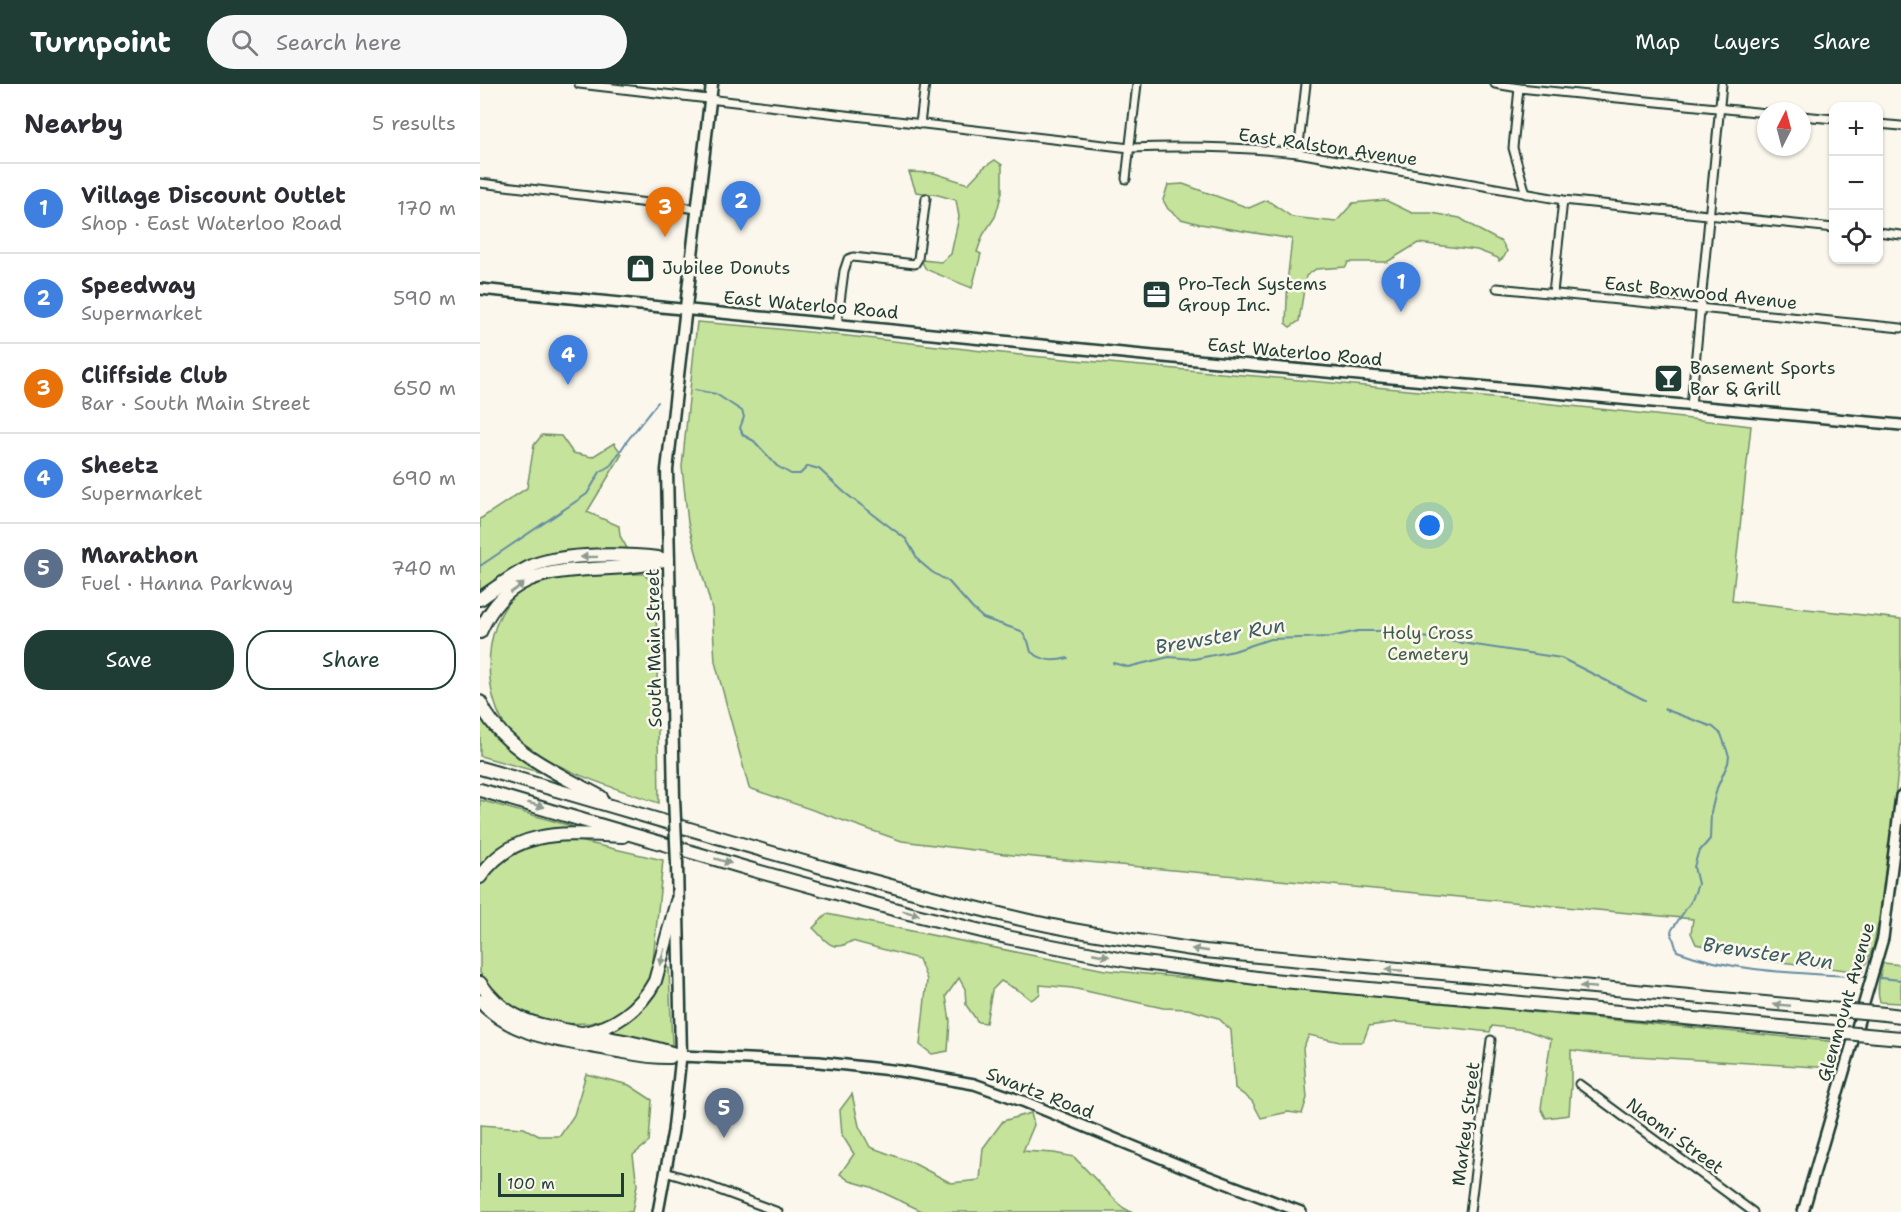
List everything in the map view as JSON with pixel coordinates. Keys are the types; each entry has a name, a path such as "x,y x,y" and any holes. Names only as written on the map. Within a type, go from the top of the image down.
{"highway":[{"path":"480,600 522,571 547,561 568,557 631,556 668,559"},
{"path":"480,632 487,618 505,597 516,588 542,574 570,569 640,566 668,559"},
{"path":"480,702 492,723 525,753 623,810"},
{"path":"480,768 752,848 1010,917 1132,940 1217,953 1901,1016"},
{"path":"480,789 778,877 1006,937 1165,967 1272,980 1901,1038"},
{"path":"480,877 499,855 532,838 559,835 643,837"},
{"path":"583,1033 598,1030 621,1020 650,991 655,981 677,901"},
{"path":"480,983 497,1003 517,1018 542,1027 657,1048 681,1056"},
{"path":"480,1001 503,1021 531,1034 643,1055 681,1056"}],"main road":[{"name":"South Main Street","path":"658,1212 673,1131 681,1056 667,470 712,84"},
{"name":"East Waterloo Road","path":"480,289 837,325 1901,425"},
{"name":"Glenmount Avenue","path":"1804,1212 1876,966 1889,898 1901,796"},
{"name":"Swartz Road","path":"681,1056 819,1062 910,1072 974,1084 1025,1102 1301,1212"}],"street":[{"name":"East Ralston Avenue","path":"579,84 1130,148 1212,146 1298,153 1563,200 1829,228"},
{"path":"920,124 925,84"},
{"path":"1126,179 1137,84"},
{"path":"1298,153 1306,84"},
{"path":"1495,84 1757,112"},
{"path":"1691,406 1722,84"},
{"path":"1519,88 1513,148 1526,194"},
{"path":"1811,117 1829,119"},
{"path":"1883,124 1901,126"},
{"path":"480,183 698,209"},
{"path":"837,325 846,262 853,257 915,264 918,259 926,198"},
{"path":"1554,293 1563,200"},
{"path":"1883,233 1901,235"},
{"name":"East Boxwood Avenue","path":"1497,288 1901,328"},
{"name":"Markey Street","path":"1470,1212 1491,1040"},
{"name":"Naomi Street","path":"1579,1084 1753,1212"},
{"path":"665,1172 778,1212"}],"green space":[{"path":"995,160 1002,165 1002,192 995,217 983,235 977,252 981,254 972,288 926,269 921,260 941,262 951,254 959,217 956,200 916,192 909,172 934,173 968,184 983,168"},
{"path":"1183,184 1249,208 1267,200 1292,217 1336,222 1353,203 1385,200 1412,213 1432,213 1460,218 1502,242 1507,251 1499,261 1498,258 1477,250 1418,243 1387,262 1348,262 1346,267 1316,269 1306,276 1299,321 1290,327 1286,324 1292,239 1181,219 1168,209 1163,200 1168,185"},
{"name":"Holy Cross Cemetery","path":"697,322 1041,357 1485,397 1751,426 1732,601 1901,619 1901,743 1884,897 1873,948 1862,972 1764,960 1696,944 1691,933 1693,919 1013,855 902,841 749,788 715,662 712,609 688,523 682,467"},
{"path":"542,435 561,436 573,453 592,457 614,443 622,454 587,512 619,526 620,536 627,548 525,562 480,592 480,519 527,488 534,445"},
{"path":"591,574 644,574 652,583 656,598 659,803 582,776 527,747 511,735 494,699 490,679 493,636 499,617 510,600 533,583 557,577"},
{"path":"480,711 494,737 537,768 538,772 480,756"},
{"path":"480,800 571,826 569,830 544,830 520,836 498,849 480,867"},
{"path":"571,839 663,860 652,971 642,995 617,1016 590,1023 558,1024 530,1018 499,998 480,973 480,886 502,859 532,841"},
{"path":"827,914 1105,970 1838,1042 1833,1068 1602,1054 1571,1050 1569,1115 1546,1118 1541,1108 1551,1039 1526,1030 1492,1026 1490,1032 1397,1022 1369,1026 1363,1042 1340,1042 1309,1035 1303,1048 1307,1098 1302,1114 1288,1112 1261,1118 1252,1101 1235,1088 1231,1030 1218,1018 1188,1009 1163,1008 1072,988 1040,985 1040,994 1031,1000 1001,981 992,990 986,1023 978,1022 966,1005 965,989 959,978 946,996 950,1021 948,1051 932,1054 920,1045 927,980 919,959 852,941 834,946 813,928"},
{"path":"1883,963 1901,965 1901,1003 1880,1002 1878,987"},
{"path":"665,967 669,968 672,1045 658,1045 597,1034 660,980"},
{"path":"586,1074 629,1085 652,1100 649,1142 633,1155 637,1185 632,1212 480,1212 480,1125 524,1128 539,1136 560,1136 574,1115"},
{"path":"852,1094 859,1126 870,1147 911,1162 951,1183 980,1180 983,1148 1003,1121 1031,1113 1034,1125 1023,1151 1074,1157 1122,1207 1131,1212 924,1212 871,1187 850,1181 840,1174 854,1154 842,1135 840,1110"}],"waterway":[{"name":"Brewster Run","path":"695,390 716,394 742,411 744,417 740,428 743,435 754,441 777,466 791,474 800,474 808,466 819,469 845,493 906,539 919,561 949,582 983,618 1021,631 1028,641 1031,652 1040,657 1048,660 1068,658"},
{"name":"Brewster Run","path":"480,566 587,494 600,472 611,465 658,402"},
{"name":"Brewster Run","path":"1113,663 1128,667 1169,657 1194,659 1234,651 1270,639 1331,637 1358,631 1383,631 1561,658 1645,700"},
{"name":"Brewster Run","path":"1664,709 1713,727 1721,734 1729,756 1711,812 1710,839 1698,853 1694,867 1698,884 1692,900 1671,931 1677,951 1722,964 1746,968 1865,977"},
{"name":"Brewster Run","path":"1880,978 1901,980"}],"place":[{"name":"Speedway","path":"741,231"},
{"name":"Cliffside Club","path":"665,237"},
{"name":"Jubilee Donuts","path":"641,268"},
{"name":"Pro-Tech Systems Group Inc.","path":"1157,294"},
{"name":"Village Discount Outlet","path":"1401,312"},
{"name":"Basement Sports Bar & Grill","path":"1669,378"},
{"name":"Sheetz","path":"568,385"},
{"name":"Marathon","path":"724,1138"}]}
